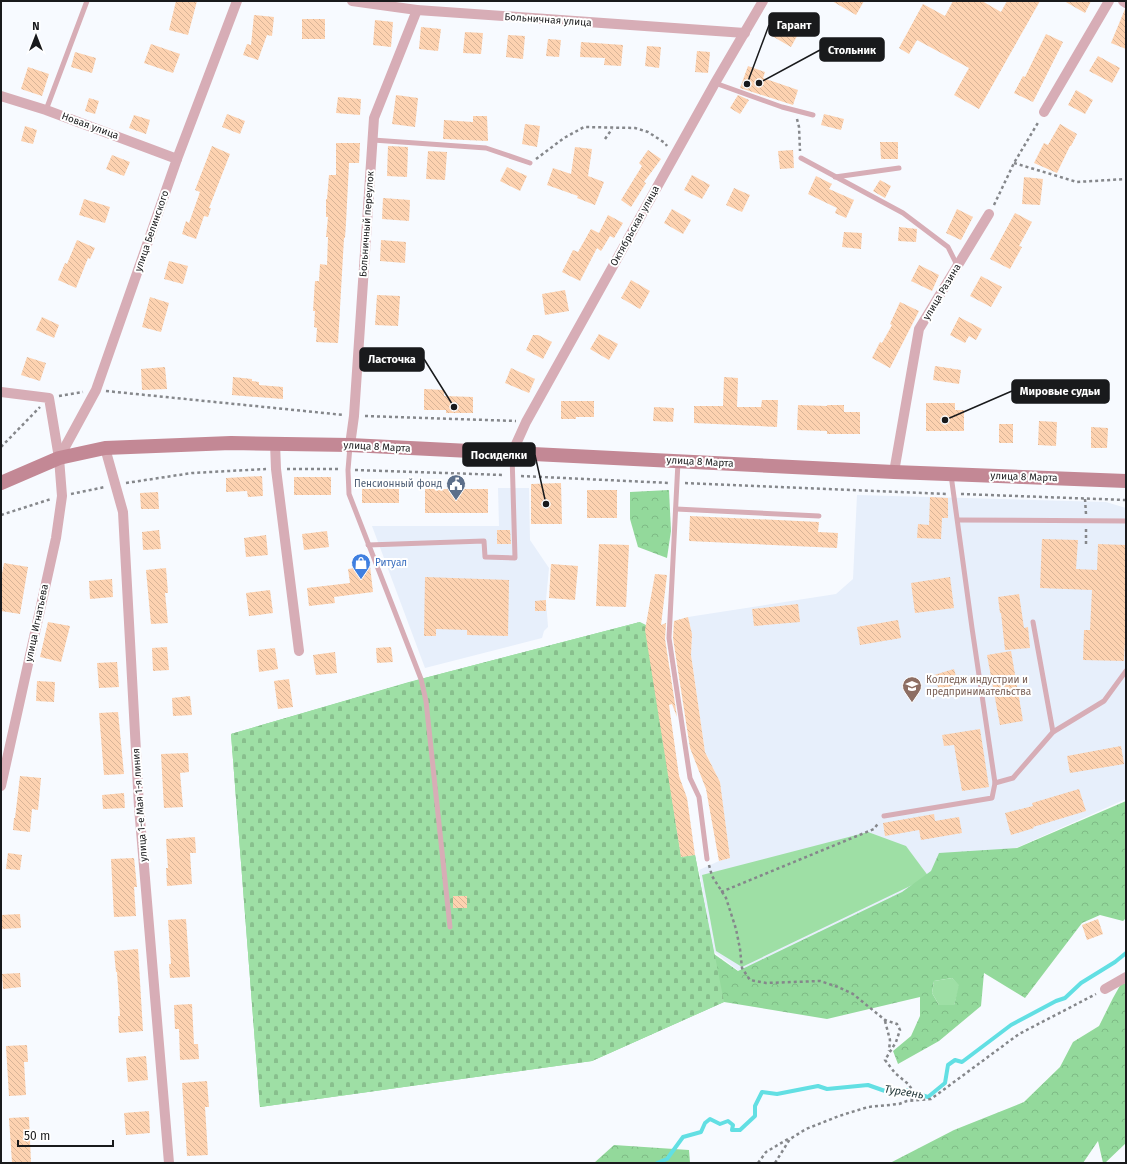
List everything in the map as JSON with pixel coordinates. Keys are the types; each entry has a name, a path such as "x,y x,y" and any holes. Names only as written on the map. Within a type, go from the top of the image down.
{"main road":[{"name":"улица 8 Марта","path":"1,483 59,458 104,448 231,443 350,445 894,472 1126,481"}],"street":[{"name":"улица Белинского","path":"59,458 96,390 177,159 237,1"},
{"name":"Больничная улица","path":"352,1 417,10 745,33"},
{"name":"Октябрьская улица","path":"512,453 526,422 715,83 763,1"},
{"path":"1044,112 1109,1"},
{"name":"Больничный переулок","path":"350,445 354,416 374,118 417,10"},
{"name":"Новая улица","path":"1,96 46,110 177,159"},
{"name":"улица Разина","path":"894,472 919,329 989,214"},
{"path":"1,392 49,398 59,458"},
{"path":"275,444 276,469 299,651"},
{"name":"улица 1-е Мая 1-я линия","path":"104,448 123,512 139,807 169,1163"},
{"name":"улица Игнатьева","path":"1,786 56,538 62,496 59,458"},
{"path":"1105,989 1126,977"}],"lane":[{"path":"46,110 87,1"},
{"path":"715,83 782,107 813,115"},
{"path":"373,140 486,148 530,163"},
{"path":"801,158 903,213 948,247 958,266"},
{"path":"835,177 899,168"},
{"path":"350,445 348,470 349,494 421,679 426,701 450,927"},
{"path":"368,545 484,541 484,557 515,558 512,453"},
{"path":"678,461 669,638 690,778 699,797 707,859"},
{"path":"884,816 992,798 995,783 951,474"},
{"path":"676,509 819,516"},
{"path":"958,520 1126,521"},
{"path":"1033,622 1053,732"},
{"path":"995,783 1013,778 1053,732 1104,700 1126,671"}],"path":[{"path":"530,163 564,138 584,127 635,128 648,132 666,143 674,157"},
{"path":"799,127 801,158"},
{"path":"605,139 613,128"},
{"path":"989,214 1014,163 1035,129"},
{"path":"1014,163 1077,182 1126,179"},
{"path":"1,447 49,398 96,390 354,416 526,422"},
{"path":"1,515 62,496 114,485 192,473 276,469 513,475 677,483 1126,500"},
{"path":"721,892 874,829 884,816"},
{"path":"707,859 712,876 726,898 736,929 742,968 750,980 766,984 820,981 853,994 885,1020 897,1024 900,1030 896,1042 885,1060 895,1073 912,1089 912,1100"},
{"path":"758,1163 766,1152 806,1129 839,1116 868,1107 899,1104 912,1100 931,1099 1020,1034 1105,989"},
{"path":"885,1020 890,1040 889,1053"},
{"path":"775,1163 790,1139"}],"shaded area":[{"path":"498,488 529,488 530,540 549,568 546,600 548,627 544,631 542,638 425,668 372,526 499,526"},
{"name":"Колледж индустрии и предпринимательства","path":"857,495 1106,502 1126,508 1126,799 739,971 713,951 699,870 730,858 720,782 705,751 691,655 692,634 688,617 836,594 853,579"}],"green space":[{"path":"669,490 671,531 667,558 638,547 630,519 630,492"},
{"path":"640,622 681,857 695,855 714,954 738,971 902,892 931,871 939,853 1017,848 1126,801 1126,918 1123,921 1100,915 1082,923 1025,998 984,973 981,1006 939,1041 898,1064 893,1051 911,1036 920,1016 920,997 827,1019 724,1002 592,1061 260,1107 231,734 409,682","holes":["952,978 959,985 954,1005 939,1005 932,993 934,981"]},
{"path":"640,622 646,625 681,857 695,855 724,1002 592,1061 260,1107 231,734 421,679"},
{"path":"868,832 906,846 929,877 742,967 716,951 702,875"},
{"path":"952,978 960,985 954,1005 939,1005 932,993 934,981"},
{"path":"1122,982 1126,984 1126,1143 1105,1163 1103,1163 1098,1141 1083,1163 890,1163 954,1130 1024,1102 1060,1067 1073,1042 1099,1026"},
{"path":"614,1145 689,1150 690,1163 594,1163"}],"building":[{"path":"176,1 197,1 188,35 169,30"},
{"path":"832,1 864,1 856,15"},
{"path":"953,1 982,1 1001,12 1007,1 1040,1 979,109 954,95 969,68 917,40 909,54 899,48 923,4 945,16"},
{"path":"1064,1 1091,1 1085,13"},
{"path":"1126,9 1126,49 1111,43"},
{"path":"254,15 274,17 272,36 267,35 258,60 243,55 247,44 251,45"},
{"path":"781,18 801,29 791,47 772,36"},
{"path":"302,19 325,19 325,39 302,39"},
{"path":"375,20 393,22 391,47 373,45"},
{"path":"421,27 441,29 438,51 419,49"},
{"path":"465,32 483,33 481,54 463,53"},
{"path":"1046,34 1063,42 1033,102 1014,93 1023,76 1025,77"},
{"path":"508,35 525,36 523,59 506,57"},
{"path":"548,39 561,40 559,57 546,56"},
{"path":"581,42 623,45 621,66 604,65 605,58 580,57"},
{"path":"151,44 180,54 173,73 144,63"},
{"path":"647,46 661,47 659,68 645,66"},
{"path":"697,51 710,52 708,73 695,72"},
{"path":"75,52 96,58 92,73 71,67"},
{"path":"1098,56 1120,68 1112,83 1089,71"},
{"path":"748,66 765,72 763,78 798,90 793,105 740,88"},
{"path":"28,67 49,74 42,96 21,89"},
{"path":"1076,90 1093,100 1085,114 1068,105"},
{"path":"396,95 418,98 415,127 392,124"},
{"path":"738,95 749,100 740,114 730,108"},
{"path":"338,97 361,99 360,115 336,113"},
{"path":"89,98 99,101 95,114 85,111"},
{"path":"227,114 245,121 240,134 222,127"},
{"path":"824,114 844,119 841,130 821,125"},
{"path":"134,115 150,120 146,134 129,128"},
{"path":"473,116 487,116 488,141 443,139 444,120 473,122"},
{"path":"525,124 540,126 537,147 522,144"},
{"path":"1060,124 1077,134 1057,173 1034,163 1044,143 1048,145"},
{"path":"25,126 37,130 33,144 21,141"},
{"path":"880,142 898,142 898,159 881,159"},
{"path":"336,143 360,143 359,163 349,163 338,343 316,342 317,328 314,327 315,311 313,311 315,281 319,281 320,264 327,265 328,237 326,237 328,217 326,217 326,199 329,175 336,175"},
{"path":"212,146 230,154 209,208 211,208 208,217 204,216 196,239 182,234 186,221 189,223 200,192 195,190"},
{"path":"388,146 408,147 407,177 387,176"},
{"path":"575,147 592,149 588,176 604,182 595,205 577,198 578,196 547,185 553,168 571,174"},
{"path":"648,150 661,159 644,182 646,183 631,207 621,200 642,166 639,163"},
{"path":"793,150 794,168 780,169 778,151"},
{"path":"428,151 447,152 445,180 426,179"},
{"path":"112,155 130,162 124,176 106,169"},
{"path":"507,167 527,176 520,191 500,181"},
{"path":"692,175 710,185 702,199 684,190"},
{"path":"816,176 832,184 829,189 854,200 846,218 835,213 837,208 808,194"},
{"path":"1024,177 1043,179 1040,205 1022,204"},
{"path":"880,180 891,186 885,198 873,191"},
{"path":"734,188 750,195 742,212 726,205"},
{"path":"383,198 410,200 409,221 382,219"},
{"path":"84,199 110,207 105,223 79,215"},
{"path":"672,209 691,220 683,234 664,223"},
{"path":"957,209 973,217 961,240 946,233"},
{"path":"1015,213 1032,222 1019,246 1022,247 1010,269 990,259"},
{"path":"608,215 623,223 614,238 610,236 601,251 597,248 580,281 562,272 573,250 578,252 591,229 599,233"},
{"path":"899,227 917,229 916,242 898,241"},
{"path":"844,232 862,233 861,249 842,247"},
{"path":"77,240 95,248 90,259 88,258 76,288 58,280 65,263 67,264"},
{"path":"381,240 406,242 405,263 380,261"},
{"path":"169,261 188,266 183,284 164,279"},
{"path":"919,265 939,275 932,291 911,281"},
{"path":"981,276 1002,287 991,307 970,296"},
{"path":"631,280 650,291 640,309 621,298"},
{"path":"565,290 569,311 545,315 542,294"},
{"path":"377,295 400,296 398,326 375,325"},
{"path":"150,297 169,303 161,332 142,327"},
{"path":"900,302 919,311 890,368 872,358 880,342 882,343 892,325 890,324"},
{"path":"42,317 59,325 54,338 36,330"},
{"path":"959,317 982,329 976,340 969,336 965,343 950,335"},
{"path":"599,334 618,344 609,360 590,349"},
{"path":"533,335 538,335 552,342 543,359 526,350"},
{"path":"27,357 46,363 40,381 21,375"},
{"path":"935,366 961,370 959,384 933,380"},
{"path":"165,367 167,389 142,390 141,369"},
{"path":"511,368 535,379 529,393 505,383"},
{"path":"233,377 252,379 252,381 259,382 259,385 283,387 283,399 232,395"},
{"path":"724,377 738,378 737,407 761,407 762,400 778,400 777,427 694,423 694,406 723,406"},
{"path":"424,389 444,390 444,396 473,397 473,413 446,413 446,410 424,410"},
{"path":"561,401 594,401 594,417 561,419"},
{"path":"926,403 955,403 955,410 964,410 964,431 926,431"},
{"path":"798,405 844,405 844,412 860,412 860,434 827,434 827,431 797,430"},
{"path":"654,407 674,408 673,422 653,421"},
{"path":"1039,421 1057,422 1056,446 1038,445"},
{"path":"999,424 1013,424 1013,443 999,443"},
{"path":"1091,427 1108,428 1107,448 1091,448"},
{"path":"262,476 263,496 248,497 247,491 226,492 226,478"},
{"path":"294,477 331,477 331,495 294,495"},
{"path":"399,480 399,503 362,503 362,481"},
{"path":"561,483 562,524 531,524 531,484"},
{"name":"Пенсионный фонд","path":"425,489 488,489 488,513 425,513"},
{"path":"587,490 617,490 617,518 587,518"},
{"path":"158,492 159,509 141,509 140,493"},
{"path":"930,497 948,498 948,518 942,518 941,539 917,538 918,524 929,525"},
{"path":"690,516 819,522 818,532 838,533 837,548 689,541"},
{"path":"159,530 161,549 143,550 142,532"},
{"path":"497,530 510,530 511,544 497,544"},
{"path":"327,531 329,547 304,550 302,534"},
{"path":"266,535 268,555 246,557 244,538"},
{"path":"1042,539 1078,540 1076,569 1097,570 1098,544 1126,545 1126,621 1124,661 1083,660 1084,630 1090,630 1092,590 1040,588"},
{"path":"599,544 629,545 626,607 596,606"},
{"path":"4,563 28,567 20,614 1,611 1,579"},
{"path":"551,564 578,566 575,600 549,598"},
{"path":"370,566 373,592 334,597 335,603 309,606 307,588 350,583 348,569"},
{"path":"166,568 168,593 165,593 168,623 151,624 146,570"},
{"path":"655,574 667,575 661,625 666,623 665,639 677,717 672,704 669,705 679,776 687,798 695,855 681,857 645,630"},
{"path":"425,577 509,580 508,636 467,635 467,630 436,629 436,636 424,636"},
{"path":"950,577 954,608 915,613 911,583"},
{"path":"112,579 113,597 90,599 89,581"},
{"path":"270,590 273,613 249,616 246,593"},
{"path":"1019,594 1024,628 1028,627 1030,648 1005,650 998,597"},
{"path":"546,600 546,611 535,611 535,601"},
{"path":"798,604 800,622 754,626 752,609"},
{"path":"688,617 692,634 691,655 705,752 720,782 730,858 719,861 706,789 690,748 673,638 674,621"},
{"path":"898,620 901,638 860,645 857,627"},
{"path":"48,622 70,626 61,662 40,657"},
{"path":"167,647 169,670 153,671 152,648"},
{"path":"391,647 393,662 377,663 376,648"},
{"path":"275,648 278,669 259,672 257,650"},
{"path":"1011,651 1023,721 1000,725 987,655"},
{"path":"335,652 337,673 316,675 313,655"},
{"path":"117,662 119,687 99,688 97,663"},
{"path":"954,669 958,684 939,690 934,675"},
{"path":"289,679 293,707 278,709 274,681"},
{"path":"37,681 55,682 54,702 36,701"},
{"path":"190,696 192,715 173,716 172,698"},
{"path":"118,712 124,774 104,775 99,713"},
{"path":"980,729 989,787 962,791 954,745 944,746 942,735"},
{"path":"1121,746 1124,764 1070,773 1067,756"},
{"path":"188,753 189,772 180,773 183,807 164,808 161,754"},
{"path":"20,776 41,778 38,810 32,809 30,832 13,830"},
{"path":"1079,789 1086,811 1011,835 1005,813 1033,806 1032,803"},
{"path":"124,793 125,808 103,809 102,795"},
{"path":"934,814 935,821 959,817 962,833 921,840 919,830 885,836 883,823"},
{"path":"195,837 196,853 190,853 192,884 167,886 166,868 168,868 166,839"},
{"path":"8,853 22,855 20,870 6,869"},
{"path":"134,858 137,887 134,887 136,916 114,917 111,859"},
{"path":"453,896 467,896 467,908 453,908"},
{"path":"20,914 21,928 1,929 1,915"},
{"path":"186,919 190,977 170,978 169,964 171,964 168,920"},
{"path":"1098,919 1103,934 1087,940 1082,925"},
{"path":"138,949 143,1031 119,1033 118,1016 120,1016 114,951"},
{"path":"20,973 21,987 3,989 2,974"},
{"path":"192,1004 194,1044 198,1044 199,1059 180,1060 179,1029 175,1029 174,1005"},
{"path":"27,1045 28,1062 24,1062 26,1095 9,1096 6,1046"},
{"path":"146,1056 148,1080 128,1082 126,1058"},
{"path":"207,1081 209,1107 205,1107 208,1155 187,1156 182,1083"},
{"path":"149,1111 150,1133 126,1135 124,1113"},
{"path":"29,1117 31,1163 12,1163 9,1118"}],"waterway":[{"name":"Тургень","path":"657,1163 667,1159 683,1137 701,1132 705,1123 710,1119 720,1124 728,1121 733,1125 732,1130 740,1130 755,1116 755,1106 762,1092 777,1094 818,1086 827,1089 868,1085 885,1091 905,1090 928,1097 945,1083 948,1065 955,1060 962,1062 1011,1025 1056,1001 1065,998 1081,983 1115,962 1126,953"}],"place":[{"name":"Стольник","path":"759,83"},
{"name":"Гарант","path":"747,84"},
{"name":"Ласточка","path":"454,407"},
{"name":"Мировые судьи","path":"945,420"},
{"name":"Пенсионный фонд","path":"456,501"},
{"name":"Посиделки","path":"546,504"},
{"name":"Ритуал","path":"361,580"},
{"name":"Колледж индустрии и предпринимательства","path":"912,703"}]}
